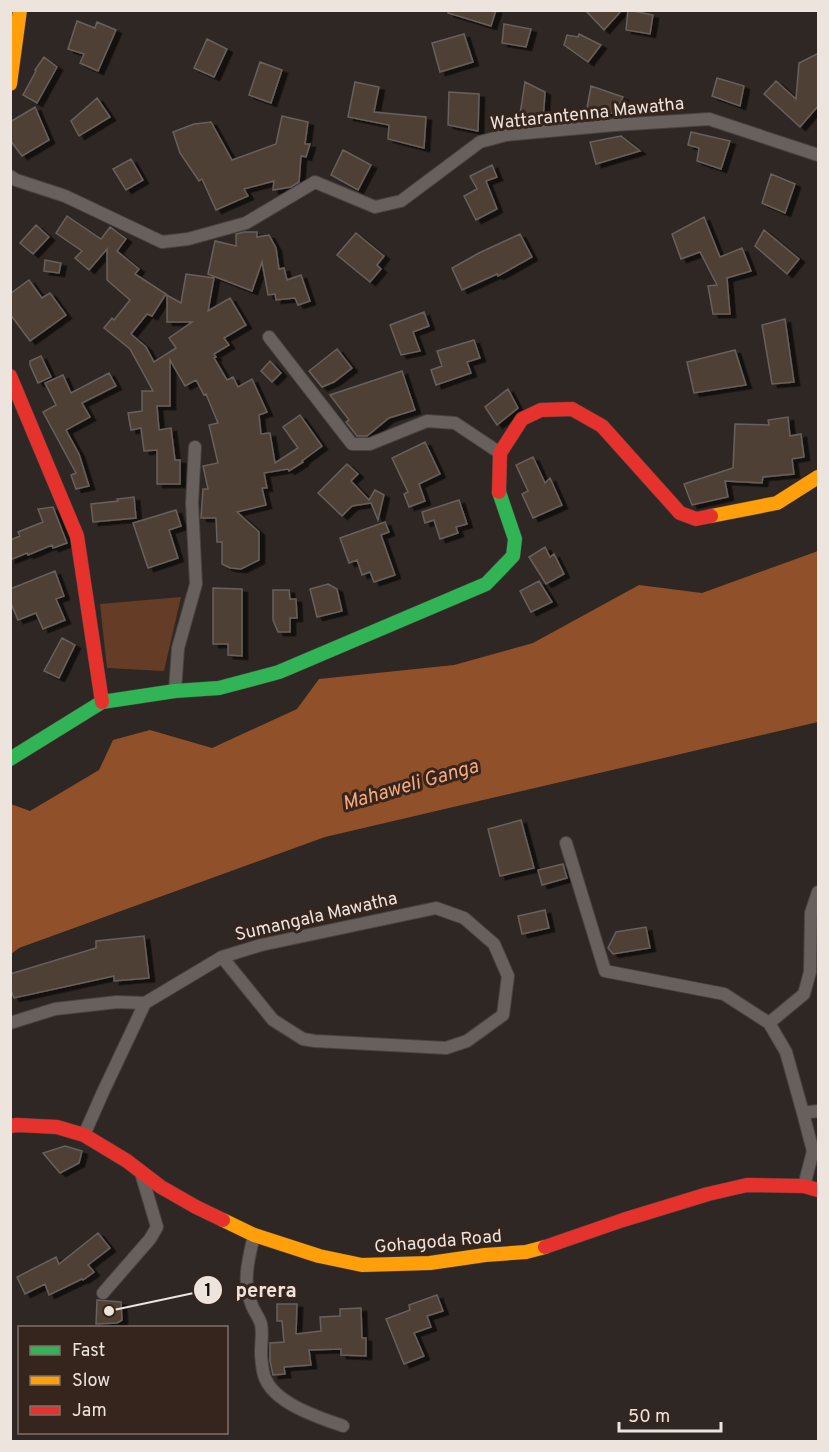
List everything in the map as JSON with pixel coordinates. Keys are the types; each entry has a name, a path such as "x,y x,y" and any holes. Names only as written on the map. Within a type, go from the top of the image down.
{"street":[{"path":"10,84 20,10"},
{"name":"Wattarantenna Mawatha","path":"10,176 65,196 162,242 189,239 246,223 315,182 375,207 401,201 480,142 506,135 709,119 819,155"},
{"path":"269,337 352,444 370,444 427,421 455,423 500,453"},
{"path":"10,376 77,536 102,702"},
{"path":"10,759 102,702 175,691 219,688 279,672 486,584 513,556 515,539 498,490 500,453 522,419 541,410 572,410 602,426 680,513 696,519 777,503 819,477"},
{"path":"175,691 178,648 196,584 192,503 195,447"},
{"path":"566,843 605,971 724,994 769,1023 786,1052 813,1151 804,1186"},
{"path":"804,994 810,972 811,913 819,892"},
{"name":"Sumangala Mawatha","path":"145,1003 222,957 261,945 436,908 464,918 494,944 508,976 503,1015 467,1041 447,1048 303,1039 273,1020 222,957"},
{"path":"769,1023 804,994 819,988"},
{"path":"10,1023 55,1009 117,1002 145,1003 84,1135"},
{"path":"804,1113 819,1111"},
{"name":"Gohagoda Road","path":"10,1126 57,1127 84,1135 127,1161 161,1187 254,1235 319,1256 362,1265 430,1263 526,1252 668,1206 747,1185 804,1186 819,1190"},
{"path":"103,1293 150,1239 157,1227 141,1173"},
{"path":"254,1235 245,1281 250,1302 261,1324 263,1374 278,1395 297,1409 343,1426"}],"shaded area":[{"path":"181,597 164,671 107,668 100,604"}],"water":[{"name":"Mahaweli Ganga","path":"818,551 818,722 325,837 19,948 11,954 11,804 30,811 99,770 113,740 150,730 212,748 297,709 319,679 454,665 533,643 639,585 702,593"}],"building":[{"path":"448,10 496,10 491,26 448,13"},
{"path":"585,10 622,10 604,30"},
{"path":"628,10 653,15 650,34 626,30"},
{"path":"77,21 95,28 97,22 116,30 98,71 80,63 84,54 68,49"},
{"path":"504,24 531,29 526,47 502,43"},
{"path":"464,34 473,62 440,72 432,43"},
{"path":"579,34 601,45 588,62 564,45 567,35 578,37"},
{"path":"207,39 227,49 214,77 194,68"},
{"path":"819,53 819,105 800,127 764,94 776,81 796,99 799,63"},
{"path":"44,57 57,67 37,103 23,95"},
{"path":"260,62 282,70 271,103 249,95"},
{"path":"717,78 744,86 740,106 712,96"},
{"path":"355,82 379,87 374,112 426,117 424,148 388,139 389,125 348,117"},
{"path":"525,82 545,92 543,123 519,121"},
{"path":"591,86 623,97 615,114 587,108"},
{"path":"449,92 479,94 478,131 448,125"},
{"path":"97,98 110,117 79,136 71,121"},
{"path":"35,107 49,140 22,156 10,140 10,122"},
{"path":"282,116 308,122 305,144 310,144 306,157 301,156 299,182 291,187 273,190 274,181 244,189 248,196 216,210 202,179 199,181 180,153 173,132 194,124 211,122 232,160 276,144"},
{"path":"691,132 730,141 721,169 697,161 699,148 688,145"},
{"path":"621,136 640,151 596,164 590,142"},
{"path":"343,150 371,165 358,190 331,175"},
{"path":"131,159 143,180 126,190 113,169"},
{"path":"492,165 497,177 486,181 497,209 476,220 464,196 477,189 470,176"},
{"path":"771,174 795,184 785,213 762,203"},
{"path":"67,216 101,239 110,227 126,239 117,251 139,269 135,274 166,294 152,316 147,314 131,334 146,347 154,362 176,348 169,338 192,322 167,322 167,295 181,303 186,274 214,278 208,311 230,298 246,325 224,338 229,345 214,354 216,357 214,358 227,380 233,377 238,387 252,379 267,412 259,415 261,434 270,433 275,463 298,448 283,427 300,415 322,446 289,471 288,469 264,473 267,488 262,488 266,505 237,512 259,532 259,560 241,569 230,568 222,564 222,542 217,542 216,518 201,518 203,489 208,489 203,466 218,463 209,425 218,423 206,394 204,395 196,380 185,386 170,360 170,406 157,406 159,430 171,428 175,460 180,460 180,484 157,484 157,450 144,451 141,428 131,430 128,413 142,411 142,391 153,391 130,349 104,328 112,318 114,320 130,300 107,280 107,249 89,270 75,258 82,251 56,233"},
{"path":"704,217 720,257 742,248 751,271 727,278 730,314 713,314 708,286 717,285 700,252 681,259 672,234"},
{"path":"36,225 49,237 33,254 20,243"},
{"path":"764,230 799,259 787,274 755,246"},
{"path":"257,232 257,237 269,235 276,248 279,269 284,268 287,280 301,275 310,301 298,305 295,298 276,300 275,294 268,295 262,262 252,291 208,274 215,241 236,246 236,234"},
{"path":"356,233 384,256 377,265 381,269 370,282 337,255"},
{"path":"520,234 532,257 498,276 497,274 462,290 452,268"},
{"path":"45,260 61,263 59,273 44,271"},
{"path":"29,280 42,298 50,293 66,315 30,341 10,314 10,294"},
{"path":"424,312 429,326 413,332 420,351 401,355 390,325"},
{"path":"785,319 794,382 772,384 762,325"},
{"path":"474,340 480,358 467,362 471,373 436,385 431,370 442,366 437,351"},
{"path":"337,349 352,368 334,382 322,387 309,371"},
{"path":"735,350 746,385 694,393 687,362"},
{"path":"41,356 51,377 38,383 30,361"},
{"path":"270,361 281,373 272,382 261,371"},
{"path":"402,371 415,410 389,418 367,436 357,436 346,422 349,420 330,395"},
{"path":"109,373 116,386 82,403 90,417 66,430 79,454 89,486 76,489 71,475 76,473 43,412 56,405 45,383 63,375 71,393"},
{"path":"508,389 518,408 497,425 485,407"},
{"path":"788,417 790,436 801,434 804,457 792,459 794,474 763,477 762,483 725,481 728,497 692,505 684,484 733,468 735,424 769,425 768,420"},
{"path":"425,442 440,474 419,484 425,501 409,507 404,494 408,492 392,458"},
{"path":"533,457 545,483 550,478 562,505 533,518 522,494 528,491 516,465"},
{"path":"347,464 358,474 351,481 369,500 375,490 384,495 378,520 371,503 352,506 342,516 318,493"},
{"path":"134,497 136,518 93,522 91,504"},
{"path":"459,500 467,524 456,527 458,533 440,539 434,520 425,523 422,512"},
{"path":"53,507 67,543 53,548 52,545 10,560 10,540 20,536 18,532 43,522 38,509"},
{"path":"176,510 181,526 169,530 178,558 148,568 133,523"},
{"path":"385,522 389,532 381,535 395,575 374,582 370,572 362,575 357,560 349,563 340,538"},
{"path":"545,547 550,557 554,554 564,574 546,584 529,557"},
{"path":"55,571 64,596 56,599 65,620 43,629 36,613 18,620 10,601 10,589"},
{"path":"539,581 552,602 531,612 520,591"},
{"path":"328,584 337,589 342,611 317,617 310,589"},
{"path":"213,588 242,589 242,656 228,655 228,644 213,644"},
{"path":"273,590 289,590 290,599 296,599 297,618 290,618 290,632 278,632 273,620"},
{"path":"62,638 75,645 59,678 44,671"},
{"path":"521,820 534,868 500,876 488,829"},
{"path":"563,864 567,878 542,885 538,870"},
{"path":"545,910 549,928 522,934 518,916"},
{"path":"646,927 650,948 613,954 608,948 616,932"},
{"path":"144,936 149,978 114,981 114,976 14,998 10,988 10,974 96,948 96,941"},
{"path":"65,1146 82,1151 79,1163 60,1173 43,1153"},
{"path":"98,1233 110,1248 88,1265 94,1272 83,1280 49,1295 45,1284 25,1294 17,1277 56,1257 59,1264"},
{"path":"437,1295 443,1311 427,1316 431,1327 414,1333 424,1356 404,1364 386,1319 410,1310 409,1305"},
{"path":"97,1300 121,1302 122,1320 117,1323 96,1324"},
{"path":"277,1304 297,1304 296,1334 321,1331 320,1317 340,1316 340,1309 361,1308 362,1338 366,1338 366,1356 341,1355 341,1349 309,1350 311,1365 284,1367 285,1374 273,1375 270,1343 284,1342 282,1321 277,1321"}],"traffic: fast":[{"path":"10,759 102,702 175,691 219,688 279,672 486,584 513,556 515,539 499,492"}],"traffic: slow":[{"path":"10,84 20,10"},
{"path":"711,516 777,503 818,477"},
{"path":"223,1220 254,1235 319,1256 362,1265 430,1263 526,1252 545,1247"}],"traffic: jam":[{"path":"10,376 77,536 102,702"},
{"path":"499,492 500,453 522,419 541,410 572,409 602,426 680,513 696,519 711,516"},
{"path":"10,1126 57,1127 84,1135 127,1161 161,1187 223,1220"},
{"path":"545,1247 623,1220 708,1194 747,1185 804,1186 818,1190"}],"place":[{"name":"perera","path":"109,1311"}]}
